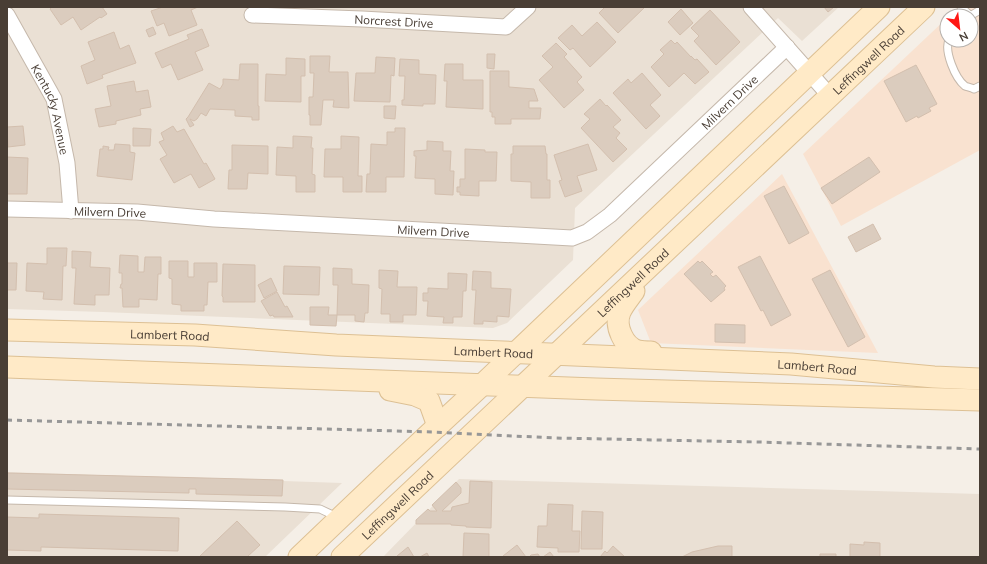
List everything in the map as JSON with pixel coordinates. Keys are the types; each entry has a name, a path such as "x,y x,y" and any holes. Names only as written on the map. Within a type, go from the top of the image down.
{"main road":[{"path":"299,557 879,7"},
{"name":"Leffingwell Road","path":"342,557 924,7"},
{"path":"651,265 619,313 618,326 628,345 638,350 715,361"},
{"name":"Lambert Road","path":"7,330 195,335 336,345 791,364 934,377 980,378"},
{"path":"7,367 524,385 596,389 980,400"},
{"path":"339,379 416,395 429,401 438,426"}],"street":[{"name":"Norcrest Drive","path":"252,16 362,13 506,27 528,7"},
{"path":"750,7 830,96"},
{"name":"Kentucky Avenue","path":"7,15 54,99 68,162 70,211"},
{"name":"Milvern Drive","path":"7,209 137,212 214,219 572,238 587,232 610,214 787,47"}],"lane":[{"path":"948,48 950,60 958,76 966,86 974,89 980,86"},
{"path":"7,500 285,507 320,509 340,518"}],"shaded area":[{"path":"7,7 839,7 802,41 778,18 575,208 573,260 507,323 493,328 7,309"},
{"path":"980,7 980,150 841,226 803,154 939,26 939,48 979,48 979,8 957,8"},
{"path":"782,174 878,353 651,343 638,310"},
{"path":"7,472 342,483 265,557 7,557"},
{"path":"459,479 980,494 980,557 383,557"}],"building":[{"path":"52,7 102,7 107,14 81,30 73,17 61,25 50,9"},
{"path":"163,7 198,7 191,10 197,25 169,36 164,23 157,26 151,11"},
{"path":"605,7 644,8 618,33 599,13"},
{"path":"824,7 834,7 828,12"},
{"path":"681,9 693,23 680,35 668,22"},
{"path":"710,10 740,42 716,65 694,41 699,36 691,28"},
{"path":"597,22 616,42 590,67 573,48 570,50 558,38 572,25 582,36"},
{"path":"153,27 156,34 149,37 146,30"},
{"path":"202,29 209,46 195,52 203,70 178,80 171,64 162,68 155,53 189,39 187,35"},
{"path":"114,32 120,49 129,45 136,63 102,75 103,78 87,84 81,66 95,60 88,42"},
{"path":"671,40 675,44 677,42 691,57 695,60 697,59 709,72 695,84 684,73 669,87 651,67 664,54 660,50"},
{"path":"556,43 567,54 564,57 582,77 577,82 584,90 564,108 539,80 553,67 542,56"},
{"path":"487,54 495,54 494,69 487,68"},
{"path":"310,56 330,56 329,72 348,72 349,108 333,107 334,100 323,100 321,125 310,125 309,97 313,97 314,73 310,73"},
{"path":"376,57 395,58 394,76 391,75 390,102 354,101 356,73 375,73"},
{"path":"286,58 305,59 305,76 301,76 301,102 265,101 266,74 286,75"},
{"path":"400,59 419,60 419,74 436,75 435,104 423,104 423,106 402,105 402,100 404,100 405,76 399,76"},
{"path":"240,64 258,64 259,120 252,120 252,117 235,116 235,110 210,109 206,116 201,113 194,121 190,119 194,125 190,127 186,119 209,83 220,89 223,84 223,79 239,80"},
{"path":"445,64 463,64 463,80 483,80 483,109 446,107 447,81 444,81"},
{"path":"916,65 937,104 929,108 931,111 906,122 884,81"},
{"path":"490,71 509,71 509,87 534,89 538,101 529,101 529,108 541,108 540,119 511,119 511,124 495,124 495,117 492,117 492,112 490,112"},
{"path":"642,73 661,95 650,105 660,116 646,129 613,93 628,79 631,83"},
{"path":"134,81 136,92 148,90 151,107 140,109 141,115 116,121 116,124 99,127 95,109 111,106 107,86"},
{"path":"600,99 621,120 613,127 620,133 616,138 627,149 613,162 581,128 590,119 584,114"},
{"path":"384,106 396,106 395,119 384,118"},
{"path":"23,126 25,145 8,147 7,127"},
{"path":"173,126 177,132 184,129 204,164 206,163 215,179 199,188 191,174 174,183 160,159 167,155 159,142 164,140 161,133"},
{"path":"133,128 151,129 150,146 133,146"},
{"path":"395,128 405,128 404,177 386,177 386,192 366,192 367,174 370,174 371,144 387,145 387,132 395,132"},
{"path":"293,136 312,137 312,174 315,175 315,192 296,192 296,176 276,175 277,147 293,148"},
{"path":"341,136 359,137 358,176 362,176 362,192 343,192 343,177 324,177 325,149 341,149"},
{"path":"427,141 443,142 443,151 451,151 450,171 454,171 453,195 435,194 435,179 415,178 416,156 414,156 414,151 427,150"},
{"path":"115,144 130,145 130,152 135,153 132,180 97,176 100,149 103,149 103,146 109,147 108,150 114,150"},
{"path":"588,144 597,170 577,176 582,191 565,197 559,181 562,180 554,155"},
{"path":"232,145 268,146 268,174 248,173 247,189 228,189 229,170 232,170"},
{"path":"513,146 545,146 547,154 547,180 550,180 550,198 531,198 531,182 511,181 511,154 513,154"},
{"path":"465,149 497,152 496,181 479,181 479,196 460,195 460,192 457,192 457,187 460,187 460,179 465,179"},
{"path":"7,157 28,158 27,194 7,194"},
{"path":"869,157 880,172 832,204 821,188"},
{"path":"784,186 809,233 789,244 764,196"},
{"path":"873,224 881,239 856,252 848,237"},
{"path":"47,248 67,248 66,266 63,266 62,300 43,299 44,292 26,291 27,263 47,264"},
{"path":"72,251 91,252 90,267 110,268 109,295 95,295 95,305 74,304 76,268 72,268"},
{"path":"120,255 138,256 138,272 144,272 145,257 161,257 161,274 158,274 157,300 139,299 139,307 123,307 122,288 120,288 122,284 122,273 119,273"},
{"path":"760,256 791,315 771,326 763,310 761,311 738,267"},
{"path":"169,261 188,261 188,277 194,277 194,263 217,263 217,282 208,282 207,305 204,305 204,311 181,311 181,305 172,304 172,279 169,278"},
{"path":"698,261 700,263 702,261 713,272 710,274 713,277 716,275 726,286 724,288 725,290 711,302 684,274"},
{"path":"7,263 17,263 16,290 7,290"},
{"path":"223,264 255,265 255,302 223,302"},
{"path":"284,266 320,267 319,295 283,294"},
{"path":"333,268 352,269 352,284 369,285 368,313 365,313 364,322 355,321 355,315 337,315 338,285 333,285"},
{"path":"379,270 398,271 397,287 417,287 416,315 403,315 403,322 390,322 390,314 381,314 382,289 379,288"},
{"path":"830,270 865,337 848,347 812,279"},
{"path":"473,271 491,272 491,288 511,289 509,317 497,316 497,322 483,321 483,324 474,324 476,290 472,290"},
{"path":"448,273 467,274 466,291 463,291 462,317 453,317 453,323 443,323 444,317 427,316 428,301 423,301 423,293 428,293 428,288 448,289"},
{"path":"271,278 277,291 264,298 258,285"},
{"path":"277,292 285,307 287,306 293,317 270,316 261,301"},
{"path":"310,307 329,307 328,315 337,315 336,326 310,325"},
{"path":"715,324 745,325 745,343 715,342"},
{"path":"7,473 283,480 282,496 196,494 196,489 189,489 189,493 7,489"},
{"path":"470,481 492,482 491,528 466,527 451,524 416,524 416,520 428,509 430,511 437,511 432,505 456,482 461,488 461,493 442,511 451,511 452,507 469,503"},
{"path":"548,504 573,505 572,531 580,531 579,552 558,552 558,548 537,547 538,526 547,526"},
{"path":"582,511 603,512 602,549 581,549"},
{"path":"39,514 179,518 178,551 41,547 41,551 7,550 7,517 39,518"},
{"path":"237,521 260,545 247,557 199,557"},
{"path":"464,533 489,534 489,557 463,557"},
{"path":"864,542 880,543 880,557 850,557 850,544 864,545"},
{"path":"517,545 526,557 503,556"},
{"path":"613,546 625,557 600,557 605,551 607,553"},
{"path":"718,546 732,546 732,557 682,557 692,552"},
{"path":"408,547 414,557 397,556"},
{"path":"550,552 554,557 543,557"},
{"path":"427,553 429,557 420,557"},
{"path":"538,554 540,557 529,557 531,555"},
{"path":"820,554 836,554 836,557 820,557"}],"railway":[{"path":"7,420 432,432 555,438 758,442 980,449"}]}
